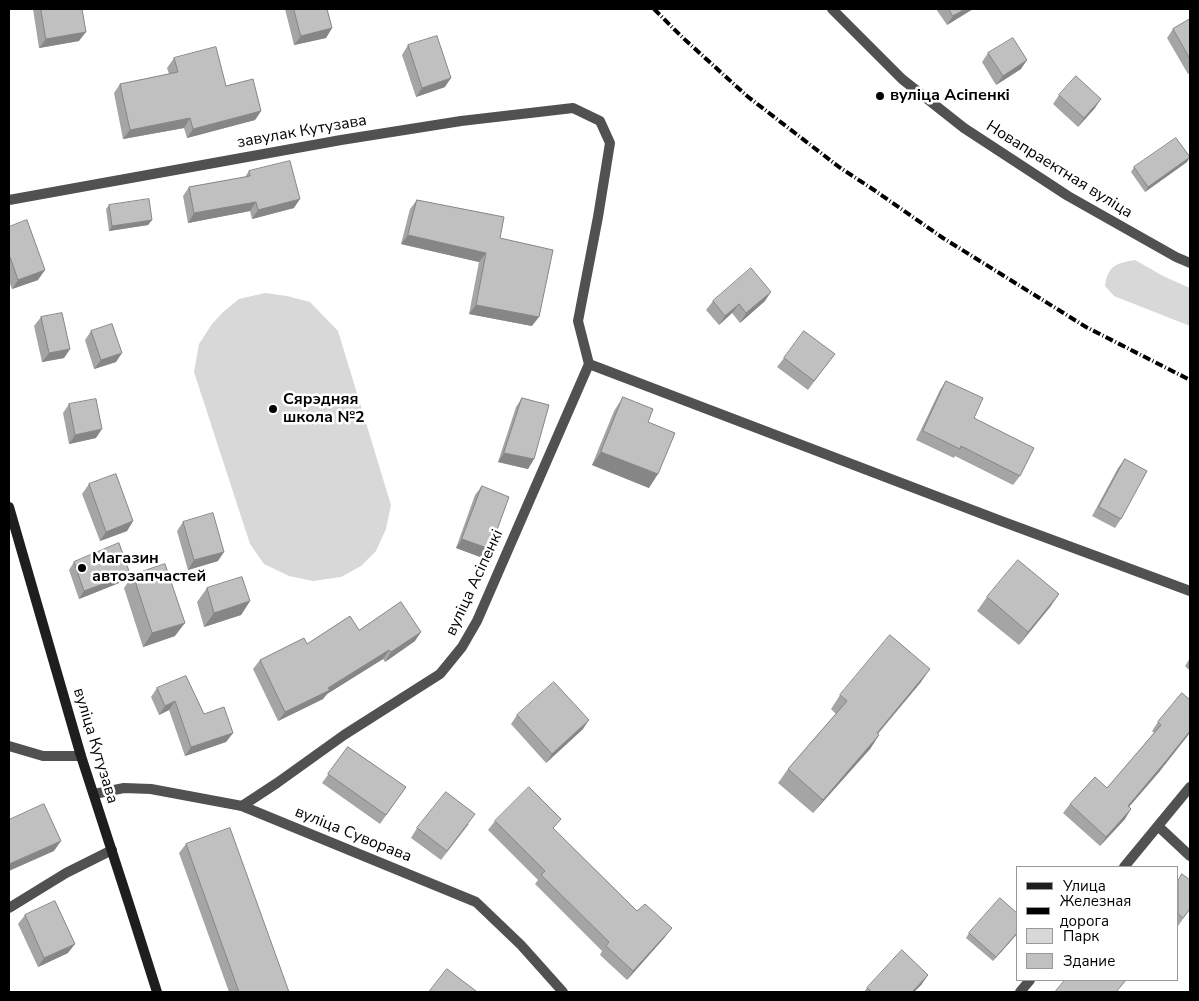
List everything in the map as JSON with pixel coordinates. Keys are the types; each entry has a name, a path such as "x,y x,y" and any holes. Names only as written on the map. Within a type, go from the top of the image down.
{"main road":[{"name":"вуліца Кутузава","path":"9,507 81,756 156,992"}],"street":[{"name":"Новапраектная вуліца","path":"832,9 902,79 964,128 1068,196 1190,263"},
{"name":"завулак Кутузава","path":"9,200 340,140 461,121 573,108 600,121 610,143 578,321 588,364"},
{"path":"588,364 1001,521 1190,590"},
{"name":"вуліца Асіпенкі","path":"242,806 277,784 344,735 440,674 462,647 477,621 588,364"},
{"path":"9,746 43,756 81,756"},
{"path":"1125,866 1190,787"},
{"name":"вуліца Суворава","path":"94,794 124,788 151,789 242,806 476,902 521,945 563,992"},
{"path":"1158,826 1190,856"},
{"path":"9,908 66,873 112,850"},
{"path":"1020,992 1029,981"}],"green space":[{"path":"1135,260 1163,276 1190,288 1190,326 1114,296 1105,286 1108,274 1114,266"},
{"path":"265,293 310,302 338,331 391,505 386,529 376,551 361,566 341,577 313,581 289,576 264,564 250,544 194,372 199,344 212,324 239,299"}],"building":[{"path":"41,9 82,9 86,32 46,39"},
{"path":"294,9 327,9 332,28 301,36"},
{"path":"949,9 965,9 953,16"},
{"path":"1190,19 1190,59 1173,29"},
{"path":"437,36 451,78 422,88 408,45"},
{"path":"1013,38 1027,60 1003,76 988,53"},
{"path":"216,47 226,86 253,79 261,111 193,129 190,118 130,130 120,84 178,72 174,58"},
{"path":"1076,76 1101,99 1084,118 1059,95"},
{"path":"1176,138 1190,157 1148,187 1134,167"},
{"path":"290,161 300,199 258,210 256,202 194,213 189,187 250,176 249,171"},
{"path":"149,199 152,220 112,226 109,205"},
{"path":"417,200 504,217 500,238 553,250 539,317 476,305 486,253 408,235"},
{"path":"27,220 45,270 18,280 9,258 9,227"},
{"path":"751,268 771,292 746,313 739,304 725,316 713,301"},
{"path":"62,313 70,349 49,353 41,317"},
{"path":"112,324 122,353 101,360 91,331"},
{"path":"804,331 835,354 814,381 784,358"},
{"path":"946,381 983,398 974,418 1034,448 1020,476 961,446 960,449 923,431"},
{"path":"623,397 653,409 648,422 675,433 658,474 601,452"},
{"path":"522,398 549,405 534,459 504,453"},
{"path":"96,399 102,429 75,435 69,404"},
{"path":"1125,459 1147,471 1121,519 1099,507"},
{"path":"116,474 133,521 106,532 89,484"},
{"path":"482,486 509,497 490,549 462,539"},
{"path":"213,513 224,552 194,560 183,522"},
{"path":"119,543 130,574 84,591 74,562"},
{"path":"1018,560 1059,594 1028,632 987,597"},
{"path":"165,564 185,623 152,633 133,575"},
{"path":"242,577 250,601 214,613 207,588"},
{"path":"401,602 421,632 391,652 389,650 328,688 330,690 285,712 260,660 304,638 307,644 350,616 359,630"},
{"path":"890,635 930,669 877,733 879,735 823,800 788,769 847,701 840,695"},
{"path":"186,676 204,714 224,707 233,733 191,747 175,701 165,706 157,688"},
{"path":"554,682 589,720 552,754 517,715"},
{"path":"1182,693 1189,699 1190,697 1190,731 1128,806 1131,809 1106,837 1070,804 1095,777 1107,788 1161,725 1158,722"},
{"path":"348,747 406,787 386,815 328,774"},
{"path":"529,787 561,819 553,828 637,911 645,904 672,928 633,971 606,946 609,942 541,875 545,871 495,821"},
{"path":"446,792 475,814 447,851 417,828"},
{"path":"44,804 61,841 9,864 9,820"},
{"path":"230,828 289,992 239,992 186,844"},
{"path":"1182,874 1190,880 1190,909 1183,918 1179,915 1179,879"},
{"path":"1000,898 1016,912 1016,934 996,957 969,933"},
{"path":"55,901 75,944 44,958 25,915"},
{"path":"902,950 928,975 912,992 872,992 867,988"},
{"path":"447,969 476,991 429,992"},
{"path":"1064,981 1125,981 1116,992 1056,991"}],"railway":[{"path":"654,9 747,96 839,167 943,238 1086,327 1190,380"}],"place":[{"name":"вуліца Асіпенкі","path":"880,96"},
{"name":"Сярэдняя школа №2","path":"273,409"},
{"name":"Магазин автозапчастей","path":"82,568"}]}
